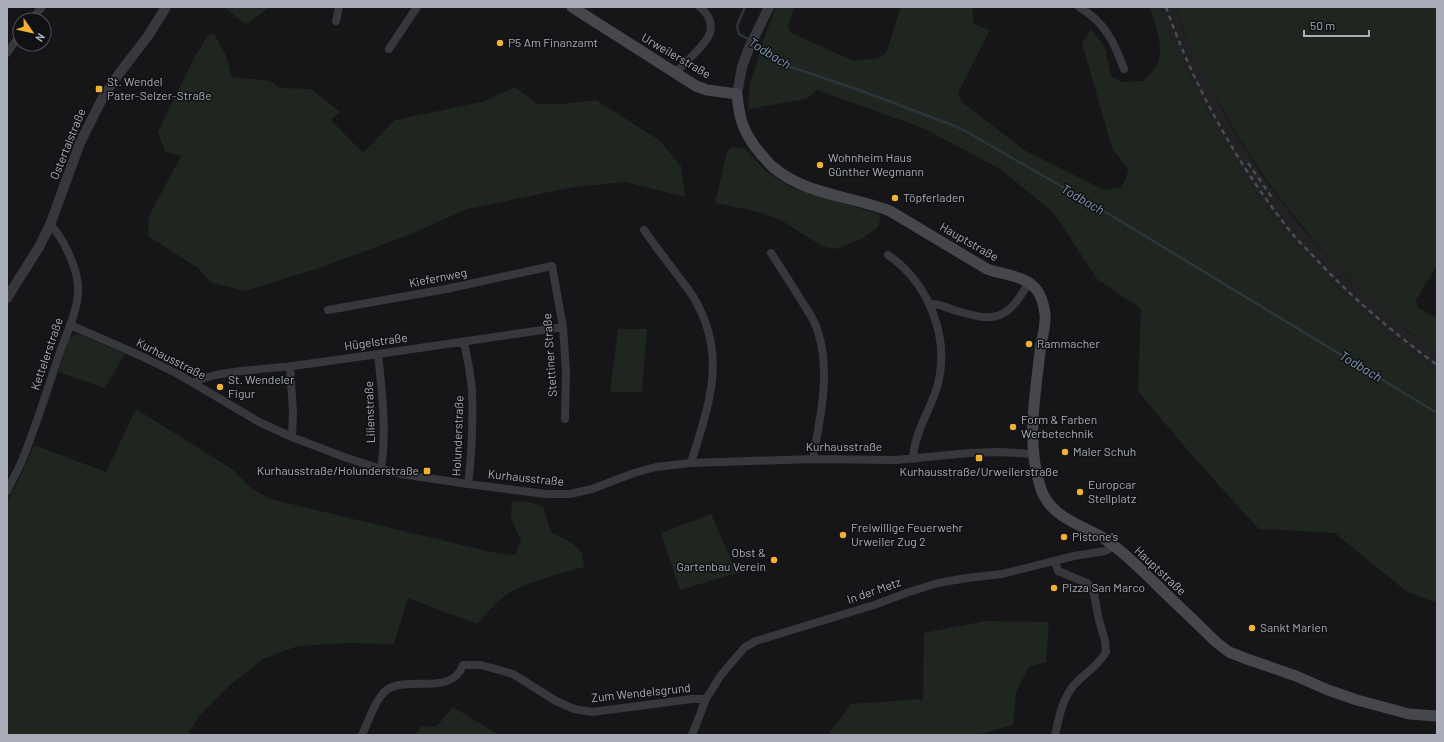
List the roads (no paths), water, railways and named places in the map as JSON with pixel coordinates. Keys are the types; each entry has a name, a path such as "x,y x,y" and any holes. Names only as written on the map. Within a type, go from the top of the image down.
{"main road":[{"name":"Urweilerstraße","path":"572,7 696,86 706,90 737,94"},
{"name":"Hauptstraße","path":"737,94 738,110 744,131 756,148 773,167 794,181 814,189 890,211 987,269 997,273 1020,278 1029,282 1037,290 1041,296 1045,316 1033,417 1034,454 1036,471 1044,498 1051,508 1060,516 1101,537 1114,546 1216,642 1229,652 1357,700 1409,714 1437,716"}],"street":[{"name":"Ostertalstraße","path":"7,298 39,247 50,225 80,143 103,97 148,36 166,7"},
{"path":"336,21 339,7"},
{"path":"389,49 417,7"},
{"path":"675,73 699,48 709,35 711,23 709,17 700,7"},
{"path":"737,94 742,68 749,48 770,7"},
{"path":"1079,7 1089,13 1107,32 1114,43 1124,69"},
{"name":"Kettelerstraße","path":"7,491 23,459 78,298 77,277 62,240 55,229 50,225"},
{"path":"644,230 694,297 707,327 712,348 712,377 709,404 691,462"},
{"path":"771,253 813,319 822,350 824,373 823,393 813,459"},
{"path":"888,255 907,270 930,304 939,330 942,348 942,367 937,388 914,444 913,459"},
{"name":"Kiefernweg","path":"328,310 446,289 552,266"},
{"name":"Stettiner Straße","path":"552,266 563,327 566,371 565,419"},
{"path":"930,304 938,305 979,318 992,318 1003,314 1012,306 1029,282"},
{"name":"Kurhausstraße","path":"70,325 139,355 194,383 259,422 292,437 344,457 381,469 401,474 468,484 546,494 570,494 592,489 634,473 656,467 691,462 813,459 913,459 969,452 1034,454"},
{"name":"Hügelstraße","path":"194,383 198,380 220,374 378,354 563,327"},
{"name":"Holunderstraße","path":"464,342 472,389 472,455 468,484"},
{"name":"Lilienstraße","path":"378,354 383,397 384,436 381,469"},
{"path":"290,366 293,413 292,437"},
{"name":"In der Metz","path":"692,735 706,699 721,675 745,647 756,641 874,605 938,583 1002,574 1074,556 1105,551 1114,546"},
{"path":"1054,735 1067,694 1074,685 1094,668 1106,652 1105,641 1098,620 1092,589 1087,583 1061,574 1058,571 1055,561"},
{"name":"Zum Wendelsgrund","path":"362,735 375,704 387,690 400,685 444,682 452,679 461,671 463,665 481,665 513,674 574,709 592,712 692,699 706,699"}],"waterway":[{"name":"Todbach","path":"745,7 737,26 739,34 750,40"},
{"name":"Todbach","path":"754,43 766,49 785,65 859,90 960,128 1094,205 1437,413"}],"railway":[{"path":"1166,7 1190,66 1219,124 1252,179 1290,231 1359,302 1405,341 1437,365"},
{"path":"1248,163 1273,199"}],"place":[{"name":"P5 Am Finanzamt","path":"500,43"},
{"name":"St. Wendel Pater-Selzer-Straße","path":"99,89"},
{"name":"Wohnheim Haus Günther Wegmann","path":"820,165"},
{"name":"Töpferladen","path":"895,198"},
{"name":"Rammacher","path":"1029,344"},
{"name":"St. Wendeler Figur","path":"220,387"},
{"name":"Form & Farben Werbetechnik","path":"1013,427"},
{"name":"Maler Schuh","path":"1065,452"},
{"name":"Kurhausstraße/Urweilerstraße","path":"979,458"},
{"name":"Kurhausstraße/Holunderstraße","path":"427,471"},
{"name":"Europcar Stellplatz","path":"1080,492"},
{"name":"Freiwillige Feuerwehr Urweiler Zug 2","path":"843,535"},
{"name":"Pistone's","path":"1064,537"},
{"name":"Obst & Gartenbau Verein","path":"774,560"},
{"name":"Pizza San Marco","path":"1054,588"},
{"name":"Sankt Marien","path":"1252,628"}]}
